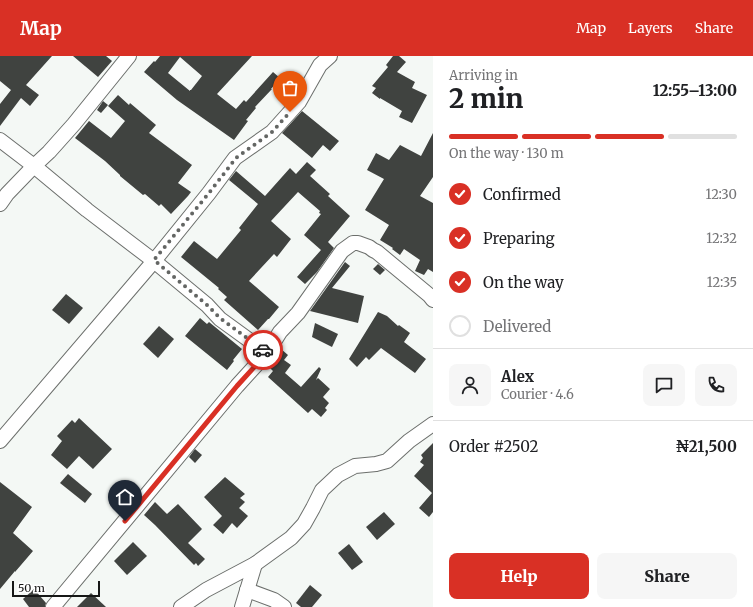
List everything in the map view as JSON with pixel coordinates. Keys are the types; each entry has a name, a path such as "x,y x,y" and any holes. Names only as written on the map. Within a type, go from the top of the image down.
{"street":[{"path":"0,204 7,194 49,152 74,124 129,56"},
{"path":"0,441 154,260 236,158 272,132 299,102 320,65 330,56"},
{"path":"0,140 87,210 154,260 220,318 267,353"},
{"path":"54,607 237,386 267,353 280,332 298,313 342,251 353,243 358,243 369,247 429,295 433,300"},
{"path":"181,607 206,590 255,564 291,538 304,524 322,490 338,475 355,466 376,464 387,461 409,441 433,424"},
{"path":"242,607 255,564"},
{"path":"247,590 274,600 284,607"}],"building":[{"path":"0,56 52,56 26,85 39,95 30,106 21,98 0,126 0,104 11,90 0,81"},
{"path":"73,56 106,56 112,61 98,77"},
{"path":"160,56 252,56 217,94 236,109 244,100 246,102 273,72 280,78 255,107 256,108 246,120 248,121 234,140 177,100 144,72 154,61 155,62","holes":["180,57 202,76 190,91 168,73"]},
{"path":"393,56 399,56 406,62 397,72 415,82 412,88 427,95 412,123 399,117 402,111 372,93 376,88 372,86 388,67 386,65"},
{"path":"118,95 156,125 149,133 192,165 178,183 191,192 171,214 161,204 159,206 145,194 143,195 105,161 75,138 89,121 111,138 125,121 108,106"},
{"path":"103,101 108,105 101,113 97,110"},
{"path":"302,111 339,141 330,151 323,145 312,158 282,133"},
{"path":"433,133 433,177 420,196 433,203 433,272 428,269 424,275 415,271 420,260 404,249 400,255 392,249 393,248 380,240 389,225 365,210 384,179 367,170 376,153 389,160 400,145 421,156"},
{"path":"307,162 316,170 310,176 330,194 328,196 350,216 328,242 334,248 317,272 305,284 297,277 321,250 304,235 321,214 319,213 320,211 298,192 271,221 291,239 277,257 274,254 249,281 279,307 258,330 224,300 227,297 218,289 219,288 181,257 194,241 217,259 241,230 239,228 258,204 229,180 236,171 265,196 290,168 296,174"},
{"path":"345,262 350,266 332,288 364,296 358,323 310,311"},
{"path":"378,264 385,270 380,275 373,269"},
{"path":"66,294 83,308 69,324 52,310"},
{"path":"378,312 387,316 398,326 399,325 410,333 404,342 426,359 415,373 381,348 369,360 366,357 357,367 349,359"},
{"path":"200,318 207,324 209,322 242,349 227,370 185,336"},
{"path":"315,323 338,334 332,347 312,337"},
{"path":"159,326 174,339 158,358 143,344"},
{"path":"281,349 288,355 284,360 291,365 285,373 301,387 319,367 321,369 316,380 318,378 330,389 323,397 329,403 325,408 327,410 321,417 312,409 308,413 268,377 273,371 267,365"},
{"path":"79,418 112,449 93,469 79,456 67,469 51,455 62,441 57,436 72,420 75,423"},
{"path":"433,443 433,512 429,517 419,508 432,493 414,476 424,465 420,462 423,458 421,455"},
{"path":"195,449 202,455 195,463 189,457"},
{"path":"68,474 92,494 85,503 60,483"},
{"path":"225,477 245,494 240,498 245,502 239,508 248,516 237,528 232,523 223,534 213,525 222,516 204,497"},
{"path":"0,482 32,507 13,533 33,551 0,589"},
{"path":"155,502 167,514 178,504 202,529 188,543 205,559 198,566 196,563 194,565 144,515"},
{"path":"384,512 395,524 377,540 366,527"},
{"path":"133,542 147,556 127,575 114,561"},
{"path":"349,544 363,562 352,570 338,553"},
{"path":"310,585 322,595 312,607 301,607 296,603"},
{"path":"34,589 46,603 45,607 29,607 23,599"},
{"path":"91,593 106,607 77,607"}],"way so far":[{"path":"263,350 220,318 154,260 236,158 272,132 290,112"}],"route":[{"path":"125,521 237,386 267,353 263,350"}]}
